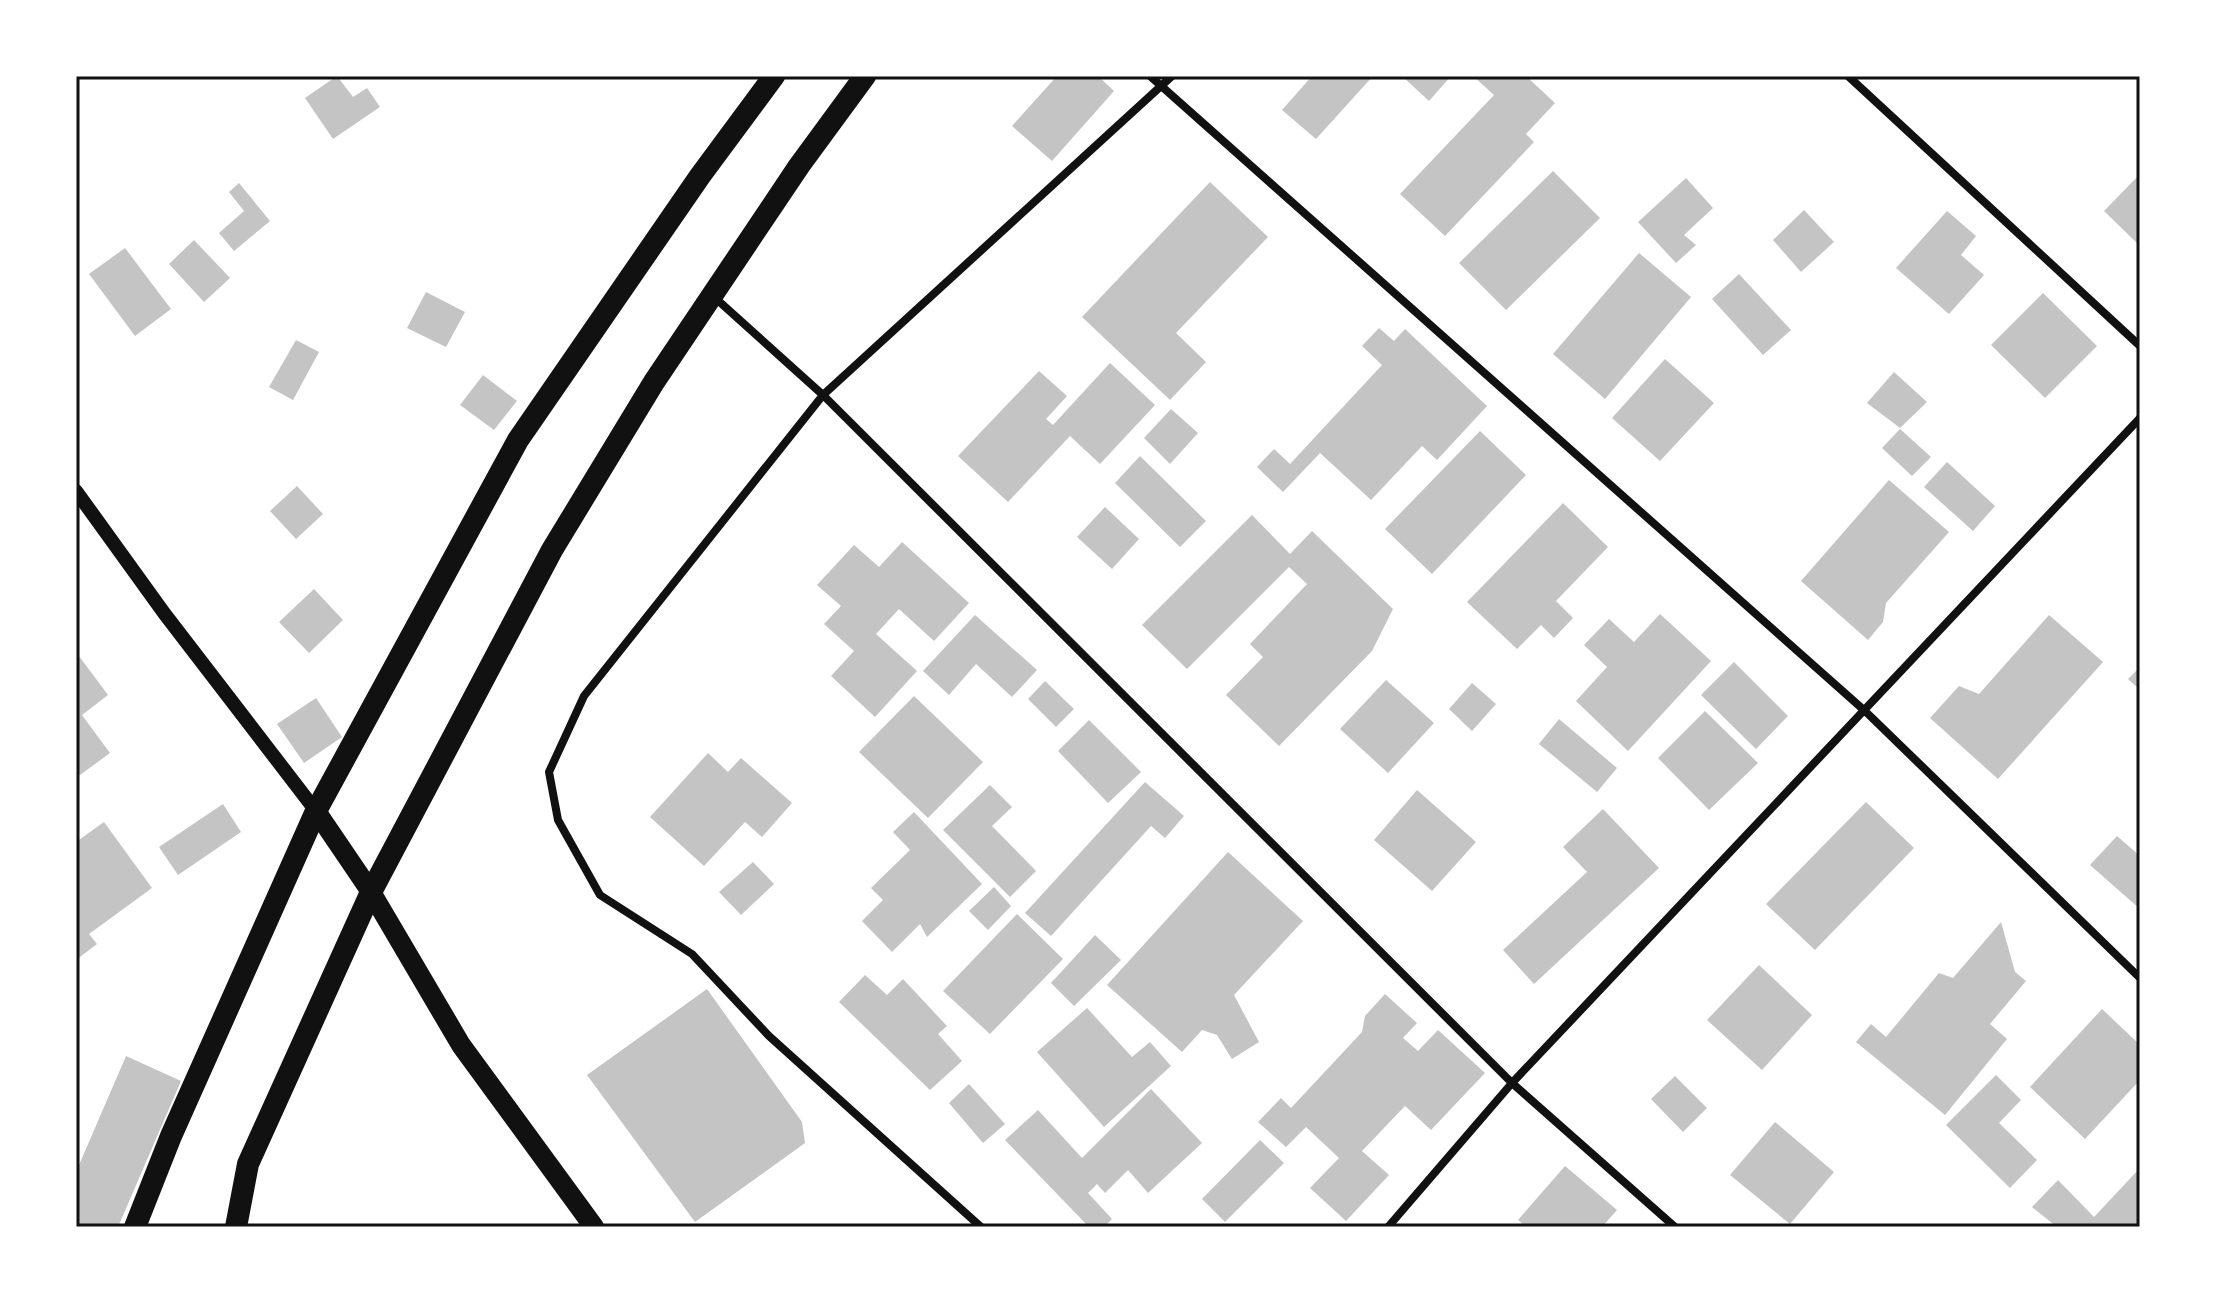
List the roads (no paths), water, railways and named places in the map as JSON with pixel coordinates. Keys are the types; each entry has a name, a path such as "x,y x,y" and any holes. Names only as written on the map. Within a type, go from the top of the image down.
{"highway":[{"path":"135,1227 171,1136 316,811 518,440 700,176 774,76"},
{"path":"236,1227 248,1164 371,892 552,550 654,382 799,166 865,76"}],"main road":[{"path":"316,811 371,892 461,1045 594,1227"}],"street":[{"path":"1150,76 1865,711 2140,978"},
{"path":"981,1227 769,1036 692,954 600,895 558,820 549,772 584,696 823,395 1172,76"},
{"path":"1848,76 2140,346"},
{"path":"712,295 823,395 1512,1083 1675,1227"},
{"path":"1388,1227 1512,1083 2140,418"},
{"path":"76,491 164,613 316,811"}]}
